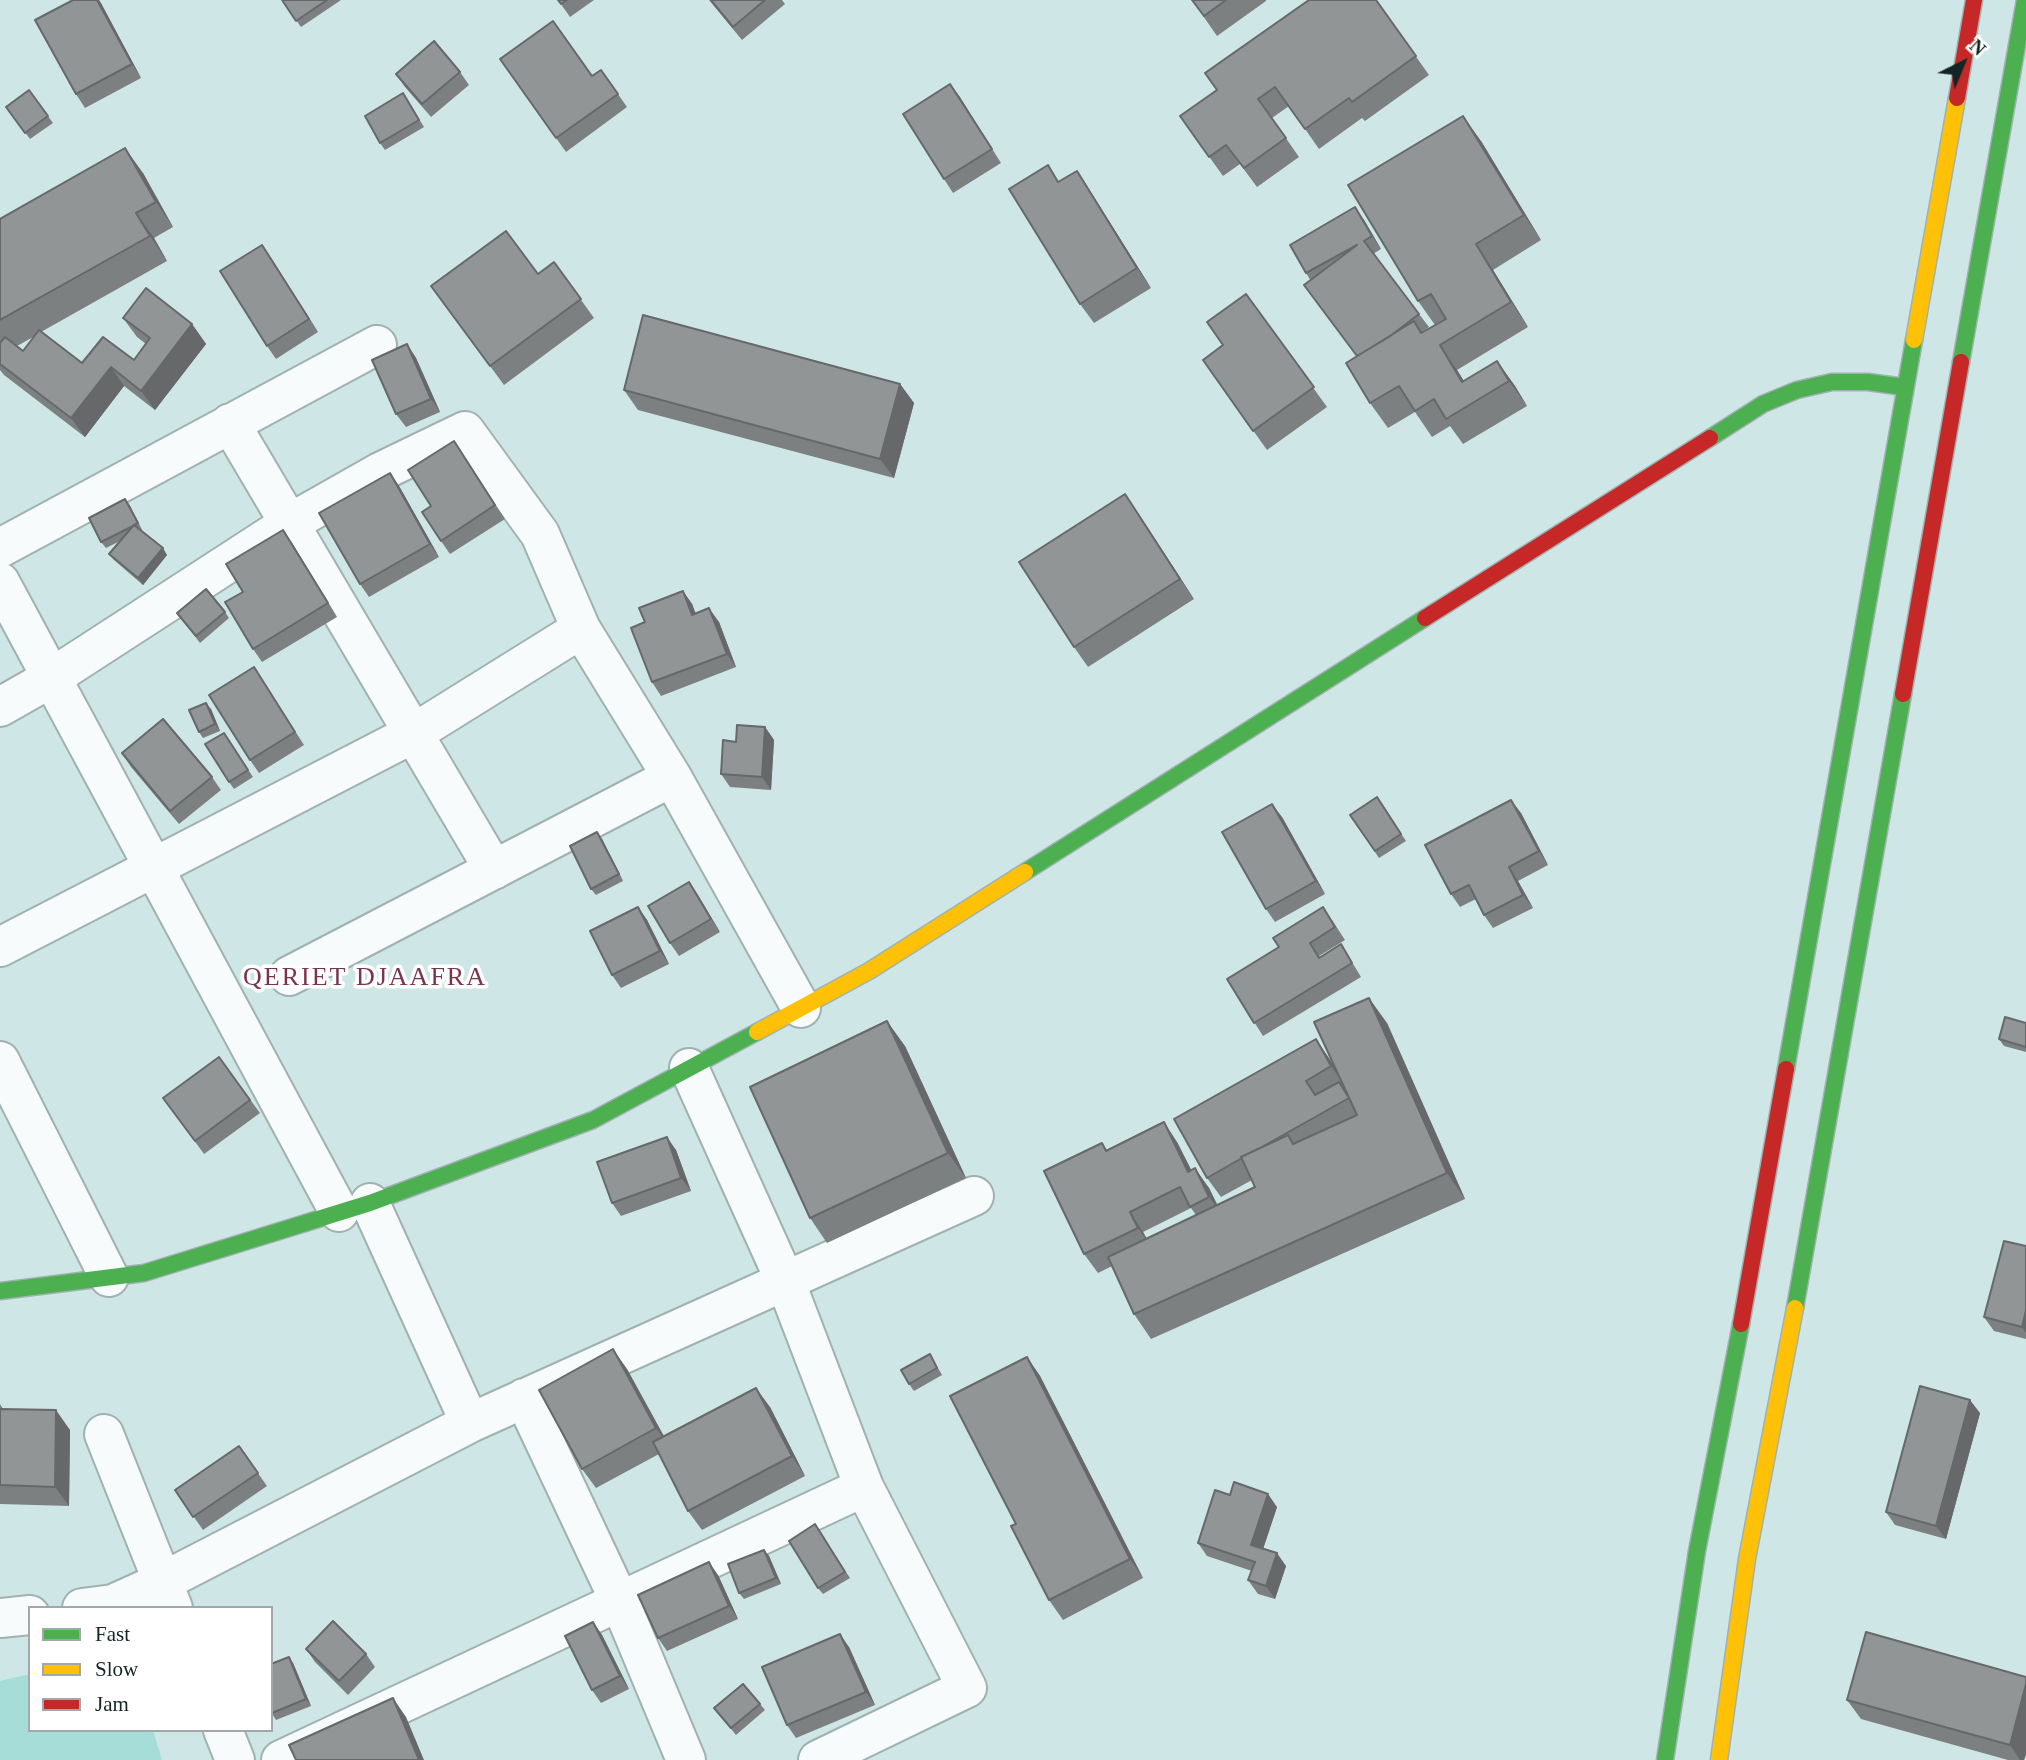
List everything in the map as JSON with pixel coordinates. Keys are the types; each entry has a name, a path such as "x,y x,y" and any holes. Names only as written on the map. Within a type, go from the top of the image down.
{"main road":[{"path":"1665,1760 1697,1550 1740,1330 1974,0"},
{"path":"1719,1760 1747,1559 1785,1366 2025,0"},
{"path":"0,1291 144,1273 355,1208 593,1120 881,964 1763,404 1797,390 1832,382 1868,382 1904,387"}],"street":[{"path":"0,548 377,345"},
{"path":"230,423 494,870"},
{"path":"0,707 51,678 290,523 380,472 465,431 540,534 581,629 672,776 801,1008"},
{"path":"0,582 154,868 355,1208 470,1423"},
{"path":"0,947 414,733 581,629"},
{"path":"289,976 672,776"},
{"path":"0,1062 109,1277"},
{"path":"689,1068 786,1283 864,1487 967,1688 818,1760"},
{"path":"98,1606 168,1595 470,1423 786,1283 974,1196"},
{"path":"524,1398 620,1602 686,1760"},
{"path":"103,1434 168,1595"},
{"path":"281,1760 864,1487"},
{"path":"0,1618 28,1615"},
{"path":"224,1732 235,1760"}],"shaded area":[{"path":"28,1674 28,1732 154,1732 162,1760 0,1760 0,1681"}],"building":[{"path":"73,0 97,0 132,64 76,94 35,20"},
{"path":"282,0 327,0 296,21"},
{"path":"711,0 765,0 733,27"},
{"path":"1192,0 1226,0 1204,16"},
{"path":"1309,0 1376,0 1416,56 1352,102 1349,98 1305,129 1275,87 1258,99 1286,138 1244,168 1226,145 1209,157 1180,116 1217,90 1205,73"},
{"path":"553,21 592,76 601,70 618,94 556,138 500,59"},
{"path":"434,41 460,72 422,104 396,74"},
{"path":"950,84 992,149 944,179 903,114"},
{"path":"29,90 48,116 25,133 6,107"},
{"path":"403,93 419,120 380,143 365,116"},
{"path":"1463,116 1524,215 1476,244 1511,302 1440,345 1462,382 1497,361 1509,381 1446,419 1434,399 1415,411 1399,386 1370,403 1346,363 1414,321 1421,333 1446,319 1431,294 1418,301 1348,185"},
{"path":"125,148 156,202 136,213 150,236 0,320 0,219"},
{"path":"1048,165 1058,182 1077,171 1137,268 1080,304 1009,189"},
{"path":"1355,207 1372,236 1364,241 1419,314 1389,337 1357,356 1304,285 1357,245 1306,273 1290,245"},
{"path":"506,231 538,274 554,262 581,299 490,366 431,286"},
{"path":"262,245 309,319 267,346 220,271"},
{"path":"146,288 192,324 141,391 111,367 71,418 0,364 0,343 5,337 23,351 39,330 82,363 103,337 134,360 150,338 123,318"},
{"path":"1246,294 1314,387 1253,431 1203,360 1223,345 1207,322"},
{"path":"643,315 900,384 880,459 624,390"},
{"path":"407,344 431,399 396,414 372,360"},
{"path":"454,441 495,505 441,541 422,512 431,506 408,470"},
{"path":"390,473 430,544 360,584 319,513"},
{"path":"1125,494 1180,579 1074,647 1019,562"},
{"path":"125,499 138,523 134,525 163,548 138,578 109,554 133,526 101,542 89,518"},
{"path":"283,530 328,603 253,649 225,602 243,592 226,564"},
{"path":"206,589 225,612 196,636 177,613"},
{"path":"683,591 692,615 709,608 727,654 652,682 631,628 645,622 639,608"},
{"path":"254,667 295,732 250,760 209,695"},
{"path":"206,703 215,724 199,732 189,710"},
{"path":"163,719 212,777 170,811 122,753"},
{"path":"737,725 765,727 762,777 721,774 723,740 736,742"},
{"path":"224,733 248,770 229,782 205,744"},
{"path":"1377,797 1401,834 1375,851 1350,815"},
{"path":"1511,800 1539,851 1509,867 1523,895 1484,915 1469,885 1451,894 1425,845"},
{"path":"1272,804 1316,881 1266,909 1222,832"},
{"path":"597,832 619,874 591,889 570,846"},
{"path":"689,882 711,919 670,943 648,906"},
{"path":"638,907 660,951 612,975 590,931"},
{"path":"1323,907 1335,927 1310,943 1319,958 1341,944 1352,963 1254,1023 1227,979 1279,947 1273,938"},
{"path":"1369,998 1447,1173 1134,1314 1108,1257 1255,1187 1241,1157 1288,1135 1293,1144 1357,1115 1314,1022"},
{"path":"2005,1017 2026,1023 2026,1047 1999,1039"},
{"path":"887,1021 948,1153 810,1218 750,1087"},
{"path":"1316,1039 1331,1066 1306,1081 1315,1095 1339,1082 1349,1098 1207,1178 1174,1119"},
{"path":"219,1057 250,1100 195,1141 163,1098"},
{"path":"1164,1122 1188,1172 1195,1168 1209,1197 1190,1207 1180,1187 1130,1212 1138,1228 1084,1254 1044,1171 1102,1143 1106,1151"},
{"path":"667,1137 681,1178 612,1203 597,1162"},
{"path":"2004,1241 2026,1246 2026,1310 2022,1327 1984,1317"},
{"path":"613,1349 656,1428 582,1469 539,1390"},
{"path":"930,1354 937,1368 909,1384 901,1370"},
{"path":"1027,1357 1130,1559 1049,1600 1011,1526 1016,1524 950,1396"},
{"path":"1920,1386 1970,1400 1936,1526 1886,1512"},
{"path":"756,1388 792,1456 688,1511 653,1442"},
{"path":"0,1409 56,1410 55,1487 0,1485"},
{"path":"239,1446 258,1473 193,1517 175,1490"},
{"path":"1234,1482 1268,1494 1251,1545 1277,1553 1266,1586 1248,1580 1255,1562 1198,1543 1215,1490 1230,1495"},
{"path":"815,1524 845,1572 818,1588 789,1541"},
{"path":"764,1550 776,1578 739,1593 728,1564"},
{"path":"709,1562 729,1606 658,1638 638,1595"},
{"path":"333,1621 366,1654 339,1681 306,1649"},
{"path":"593,1622 620,1676 592,1690 565,1636"},
{"path":"1866,1632 2026,1677 2010,1745 1847,1700"},
{"path":"840,1634 866,1692 787,1725 762,1667"},
{"path":"289,1657 306,1699 273,1713 273,1663"},
{"path":"743,1684 760,1704 731,1728 714,1708"},
{"path":"393,1698 419,1760 296,1760 289,1745"}],"traffic: fast":[{"path":"1961,362 2025,0"},
{"path":"1786,1069 1914,340"},
{"path":"1710,438 1763,404 1797,390 1832,382 1868,382 1904,387"},
{"path":"1025,872 1425,618"},
{"path":"1795,1308 1903,694"},
{"path":"0,1291 144,1273 370,1203 593,1120 757,1032"},
{"path":"1665,1760 1697,1551 1741,1324"}],"traffic: slow":[{"path":"1914,340 1957,98"},
{"path":"757,1032 869,971 1025,872"},
{"path":"1719,1760 1747,1559 1795,1308"}],"traffic: jam":[{"path":"1957,98 1974,0"},
{"path":"1903,694 1961,362"},
{"path":"1425,618 1710,438"},
{"path":"1741,1324 1786,1069"}],"district":[{"name":"QERIET DJAAFRA","path":"365,978"}]}
